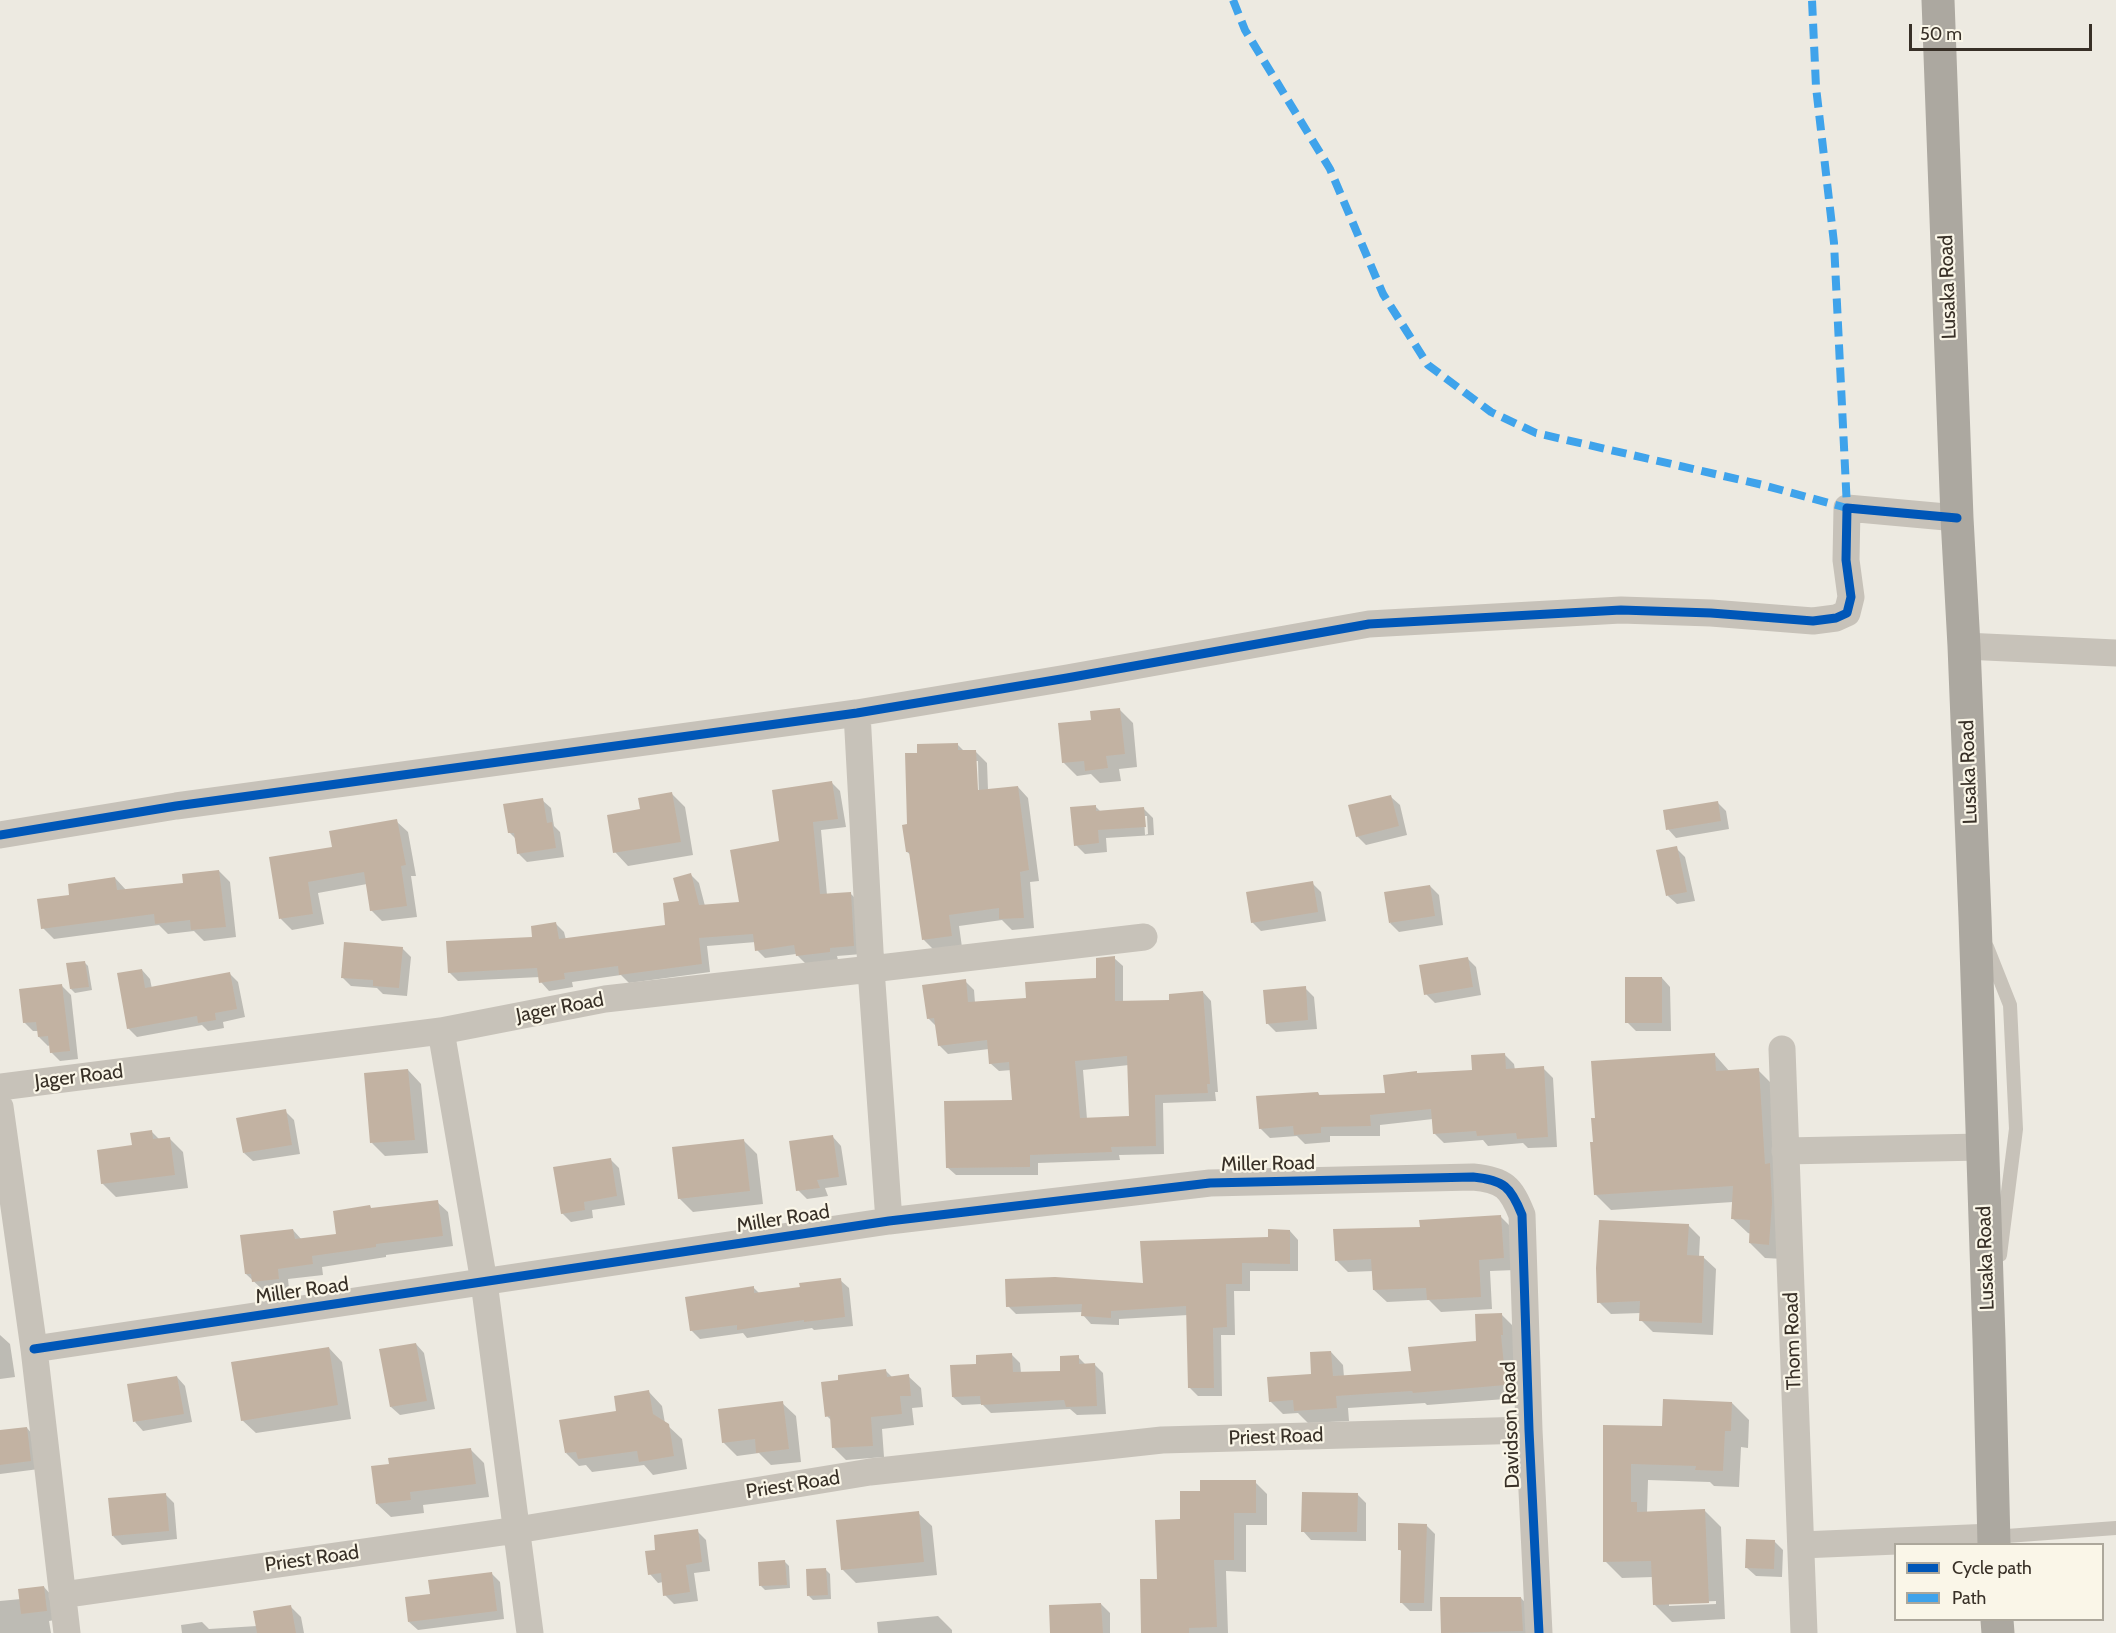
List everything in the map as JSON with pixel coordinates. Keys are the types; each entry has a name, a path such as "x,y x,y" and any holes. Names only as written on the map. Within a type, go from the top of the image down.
{"highway":[{"name":"Lusaka Road","path":"1938,0 1957,518 1975,917 1994,1541"}],"street":[{"path":"0,835 176,806 858,713 1368,624 1621,610 1711,613 1779,620 1813,621 1836,618 1847,613 1851,597 1846,560 1847,508 1957,518"},
{"path":"1964,646 2116,653"},
{"path":"858,713 871,969 889,1221"},
{"name":"Jager Road","path":"0,1087 441,1031 605,999 1144,937"},
{"path":"441,1031 484,1282 530,1633"},
{"name":"Thom Road","path":"1782,1049 1804,1633"},
{"path":"0,1107 34,1349 67,1633"},
{"path":"1785,1151 1982,1147"},
{"name":"Miller Road","path":"34,1349 889,1221 1210,1183 1473,1177 1495,1179 1514,1195 1522,1215"},
{"name":"Davidson Road","path":"1522,1215 1539,1633"},
{"name":"Priest Road","path":"62,1595 517,1530 870,1472 1162,1440 1529,1430"},
{"path":"1898,1543 1994,1541"},
{"path":"1801,1545 1894,1543"}],"lane":[{"path":"1975,917 2010,1005 2016,1129 1989,1339"},
{"path":"1994,1541 2116,1528"}],"building":[{"path":"1120,708 1125,754 1106,756 1108,768 1085,771 1084,761 1062,763 1058,723 1091,720 1090,711"},
{"path":"958,743 958,750 976,750 978,790 1018,786 1029,870 1020,872 1024,918 999,919 999,908 949,915 952,936 922,940 909,852 906,852 902,825 907,824 905,753 917,753 917,744"},
{"path":"832,781 838,819 813,822 820,894 851,892 854,946 830,948 830,952 796,956 794,945 755,951 753,934 699,938 702,964 619,975 618,966 564,973 565,979 539,983 537,968 448,973 446,941 532,937 531,926 556,922 559,939 665,925 663,903 679,901 673,878 691,873 699,905 739,902 730,850 779,841 772,790"},
{"path":"672,792 681,842 613,853 607,815 640,809 638,798"},
{"path":"1391,795 1399,826 1356,837 1348,805"},
{"path":"543,798 547,823 552,822 556,848 517,854 514,833 508,833 503,804"},
{"path":"1718,801 1721,821 1666,830 1663,810"},
{"path":"1096,805 1096,811 1144,807 1146,827 1098,830 1099,843 1074,846 1070,807"},
{"path":"397,819 406,865 401,866 407,906 370,911 364,872 308,882 313,914 279,919 269,857 332,847 329,831"},
{"path":"1677,846 1687,892 1666,896 1656,850"},
{"path":"219,870 226,927 191,930 190,920 155,924 154,914 41,929 37,899 69,895 68,884 115,877 117,890 183,883 182,874"},
{"path":"1313,881 1318,912 1251,923 1246,892"},
{"path":"1430,885 1435,916 1389,923 1384,892"},
{"path":"344,942 403,947 399,988 373,986 373,980 341,978"},
{"path":"1115,956 1115,1001 1169,1000 1169,994 1203,991 1210,1084 1207,1084 1208,1093 1155,1095 1156,1146 1111,1147 1112,1152 1030,1155 1030,1167 946,1168 944,1101 1012,1100 1009,1062 989,1064 987,1040 938,1046 934,1018 927,1019 922,985 966,979 968,1002 1026,998 1025,982 1096,978 1096,958","holes":["1127,1056 1129,1116 1080,1118 1075,1061"]},
{"path":"1468,957 1473,987 1424,995 1419,965"},
{"path":"85,961 89,987 70,989 66,963"},
{"path":"142,969 145,988 230,972 237,1009 215,1013 216,1020 198,1023 197,1016 127,1029 117,973"},
{"path":"1625,977 1662,977 1662,1023 1625,1023"},
{"path":"62,984 70,1051 50,1053 48,1036 38,1037 36,1022 23,1023 19,989"},
{"path":"1306,986 1308,1020 1266,1024 1263,990"},
{"path":"1505,1053 1506,1069 1544,1066 1548,1137 1517,1139 1516,1133 1477,1136 1476,1131 1433,1134 1431,1109 1370,1115 1371,1126 1321,1127 1321,1133 1294,1135 1293,1126 1259,1129 1256,1096 1318,1092 1319,1095 1385,1093 1383,1075 1417,1071 1417,1073 1472,1070 1471,1055"},
{"path":"1715,1053 1716,1071 1759,1068 1765,1164 1770,1163 1772,1203 1769,1245 1749,1243 1750,1220 1731,1219 1733,1186 1594,1195 1590,1142 1593,1142 1591,1118 1595,1118 1591,1061"},
{"path":"408,1069 415,1140 370,1143 364,1073"},
{"path":"286,1109 292,1145 243,1153 236,1118"},
{"path":"152,1130 153,1139 170,1137 175,1175 101,1184 97,1150 132,1145 130,1133"},
{"path":"833,1135 839,1177 817,1180 820,1188 796,1191 789,1141"},
{"path":"744,1139 750,1191 678,1199 672,1147"},
{"path":"611,1158 617,1196 584,1202 585,1210 561,1214 553,1167"},
{"path":"438,1200 443,1236 376,1244 376,1247 312,1256 313,1264 278,1269 279,1279 252,1282 251,1274 245,1274 240,1235 293,1229 295,1239 336,1234 333,1211 370,1205 371,1208"},
{"path":"1501,1215 1504,1258 1479,1260 1481,1297 1427,1300 1426,1288 1373,1290 1371,1259 1335,1261 1333,1229 1420,1227 1419,1220"},
{"path":"1599,1220 1689,1224 1687,1255 1704,1256 1702,1323 1639,1321 1640,1301 1597,1303 1596,1268"},
{"path":"1268,1229 1290,1230 1290,1264 1242,1263 1242,1284 1226,1284 1227,1327 1213,1328 1214,1388 1188,1388 1186,1306 1111,1311 1111,1318 1081,1316 1082,1304 1006,1307 1005,1279 1055,1277 1143,1283 1140,1241 1268,1237"},
{"path":"841,1278 845,1317 804,1322 804,1320 737,1330 737,1325 690,1331 685,1297 754,1286 754,1293 800,1287 799,1283"},
{"path":"1502,1313 1503,1335 1501,1335 1506,1385 1413,1393 1412,1391 1336,1396 1337,1408 1294,1411 1293,1400 1269,1402 1267,1377 1311,1374 1310,1352 1331,1351 1333,1376 1411,1371 1408,1347 1476,1341 1475,1314"},
{"path":"416,1343 427,1401 390,1407 379,1349"},
{"path":"329,1347 338,1405 241,1421 231,1362"},
{"path":"1012,1353 1013,1372 1060,1371 1060,1356 1079,1355 1079,1364 1095,1363 1097,1406 1066,1407 1064,1400 981,1405 980,1396 952,1397 950,1365 976,1364 976,1355"},
{"path":"886,1369 887,1377 909,1374 911,1396 900,1396 902,1414 871,1417 873,1446 832,1448 830,1416 825,1417 821,1382 838,1380 838,1375"},
{"path":"177,1376 184,1414 133,1422 127,1384"},
{"path":"649,1390 653,1414 669,1424 674,1456 639,1462 637,1451 578,1459 576,1452 565,1453 559,1420 616,1411 614,1396"},
{"path":"1663,1399 1732,1402 1731,1431 1725,1431 1723,1471 1695,1470 1696,1466 1631,1464 1631,1502 1637,1502 1637,1512 1705,1509 1709,1603 1653,1605 1651,1561 1603,1562 1603,1425 1662,1426"},
{"path":"783,1401 789,1449 756,1453 755,1439 722,1443 718,1409"},
{"path":"27,1427 31,1461 0,1465 0,1430"},
{"path":"471,1448 476,1484 410,1492 411,1500 376,1504 371,1466 389,1464 388,1458"},
{"path":"1200,1480 1256,1480 1256,1513 1234,1513 1234,1560 1214,1560 1217,1627 1189,1628 1189,1633 1141,1633 1140,1579 1157,1579 1155,1520 1180,1519 1180,1491 1200,1491"},
{"path":"1302,1492 1358,1493 1357,1532 1301,1532"},
{"path":"166,1493 169,1531 112,1536 108,1498"},
{"path":"919,1511 924,1562 841,1570 836,1520"},
{"path":"1398,1523 1427,1524 1424,1603 1400,1603 1401,1550 1398,1550"},
{"path":"698,1529 702,1562 686,1565 690,1592 663,1596 661,1573 648,1575 645,1551 655,1550 654,1535"},
{"path":"1746,1539 1775,1540 1774,1569 1745,1568"},
{"path":"785,1560 787,1585 759,1586 758,1562"},
{"path":"826,1568 828,1595 807,1596 806,1569"},
{"path":"492,1572 497,1611 408,1622 405,1597 430,1594 428,1580"},
{"path":"44,1586 47,1611 21,1614 18,1589"},
{"path":"1440,1597 1521,1597 1523,1631 1441,1633"},
{"path":"1101,1603 1103,1633 1050,1633 1049,1605"},
{"path":"291,1605 296,1633 257,1633 253,1611"}],"marked path":[{"path":"1233,0 1245,30 1330,169 1383,294 1428,365 1491,412 1536,433 1763,485 1847,508 1834,243 1816,87 1812,0"}],"cycle path":[{"path":"0,835 176,806 857,713 1369,624 1621,610 1711,613 1813,621 1836,618 1847,613 1851,597 1846,560 1847,508 1957,518"},
{"path":"34,1349 889,1221 1210,1183 1484,1178 1499,1183 1510,1191 1522,1215 1539,1633"}]}
